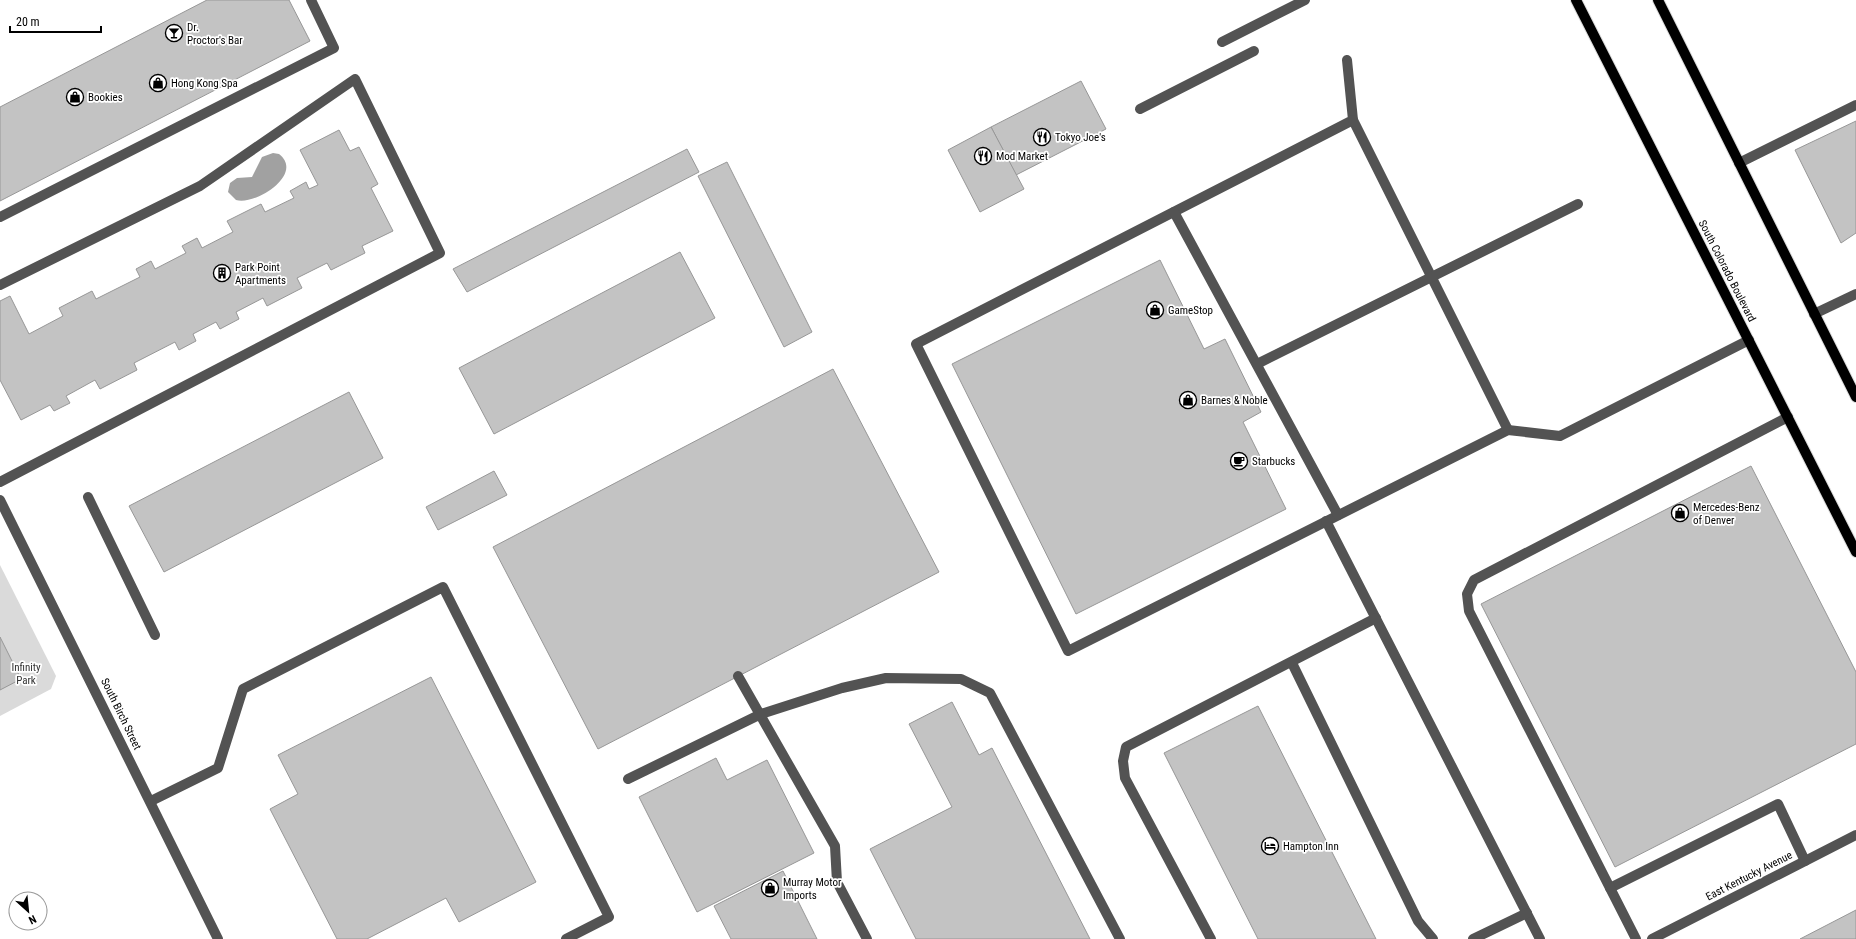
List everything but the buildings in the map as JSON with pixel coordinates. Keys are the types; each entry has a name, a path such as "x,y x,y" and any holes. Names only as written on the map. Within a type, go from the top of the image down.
{"main road":[{"name":"South Colorado Boulevard","path":"1576,0 1856,552"},
{"path":"1658,0 1856,397"}],"street":[{"path":"0,217 334,48 311,0"},
{"path":"1222,42 1305,0"},
{"path":"1140,109 1254,51"},
{"path":"1347,60 1353,120 1508,430"},
{"path":"0,286 200,186 355,79 440,252 0,482"},
{"path":"1739,163 1856,105"},
{"path":"1353,120 916,344 1068,651 1508,430 1560,436 1749,340"},
{"path":"1257,364 1578,204"},
{"path":"1174,212 1338,515"},
{"path":"1814,314 1856,294"},
{"path":"1636,939 1469,611 1467,594 1474,580 1788,417"},
{"path":"88,497 155,635"},
{"name":"South Birch Street","path":"0,500 151,801 218,939"},
{"path":"1326,521 1540,939"},
{"path":"151,801 218,768 244,689 443,588 610,917 566,939"},
{"path":"1211,939 1125,778 1123,761 1126,747 1292,663 1376,618"},
{"path":"1292,663 1418,921 1434,939"},
{"path":"738,676 835,846 837,882 867,939"},
{"path":"628,779 761,714 842,688 886,678 961,679 990,693 1120,939"},
{"path":"1610,888 1778,804 1805,861"},
{"name":"East Kentucky Avenue","path":"1652,939 1856,835"},
{"path":"1473,939 1527,913"}],"green space":[{"name":"Infinity Park","path":"0,565 56,676 51,689 0,716"}],"shaded area":[{"path":"273,153 279,154 285,162 286,170 282,179 265,193 244,201 236,200 228,192 230,183 237,178 252,177 262,157"}],"place":[{"name":"Dr. Proctor's Bar","path":"174,33"},
{"name":"Hong Kong Spa","path":"158,83"},
{"name":"Bookies","path":"75,97"},
{"name":"Tokyo Joe's","path":"1042,137"},
{"name":"Mod Market","path":"983,156"},
{"name":"Park Point Apartments","path":"222,273"},
{"name":"GameStop","path":"1155,310"},
{"name":"Barnes & Noble","path":"1188,400"},
{"name":"Starbucks","path":"1239,461"},
{"name":"Mercedes-Benz of Denver","path":"1680,513"},
{"name":"Hampton Inn","path":"1270,846"},
{"name":"Murray Motor Imports","path":"770,888"}]}
